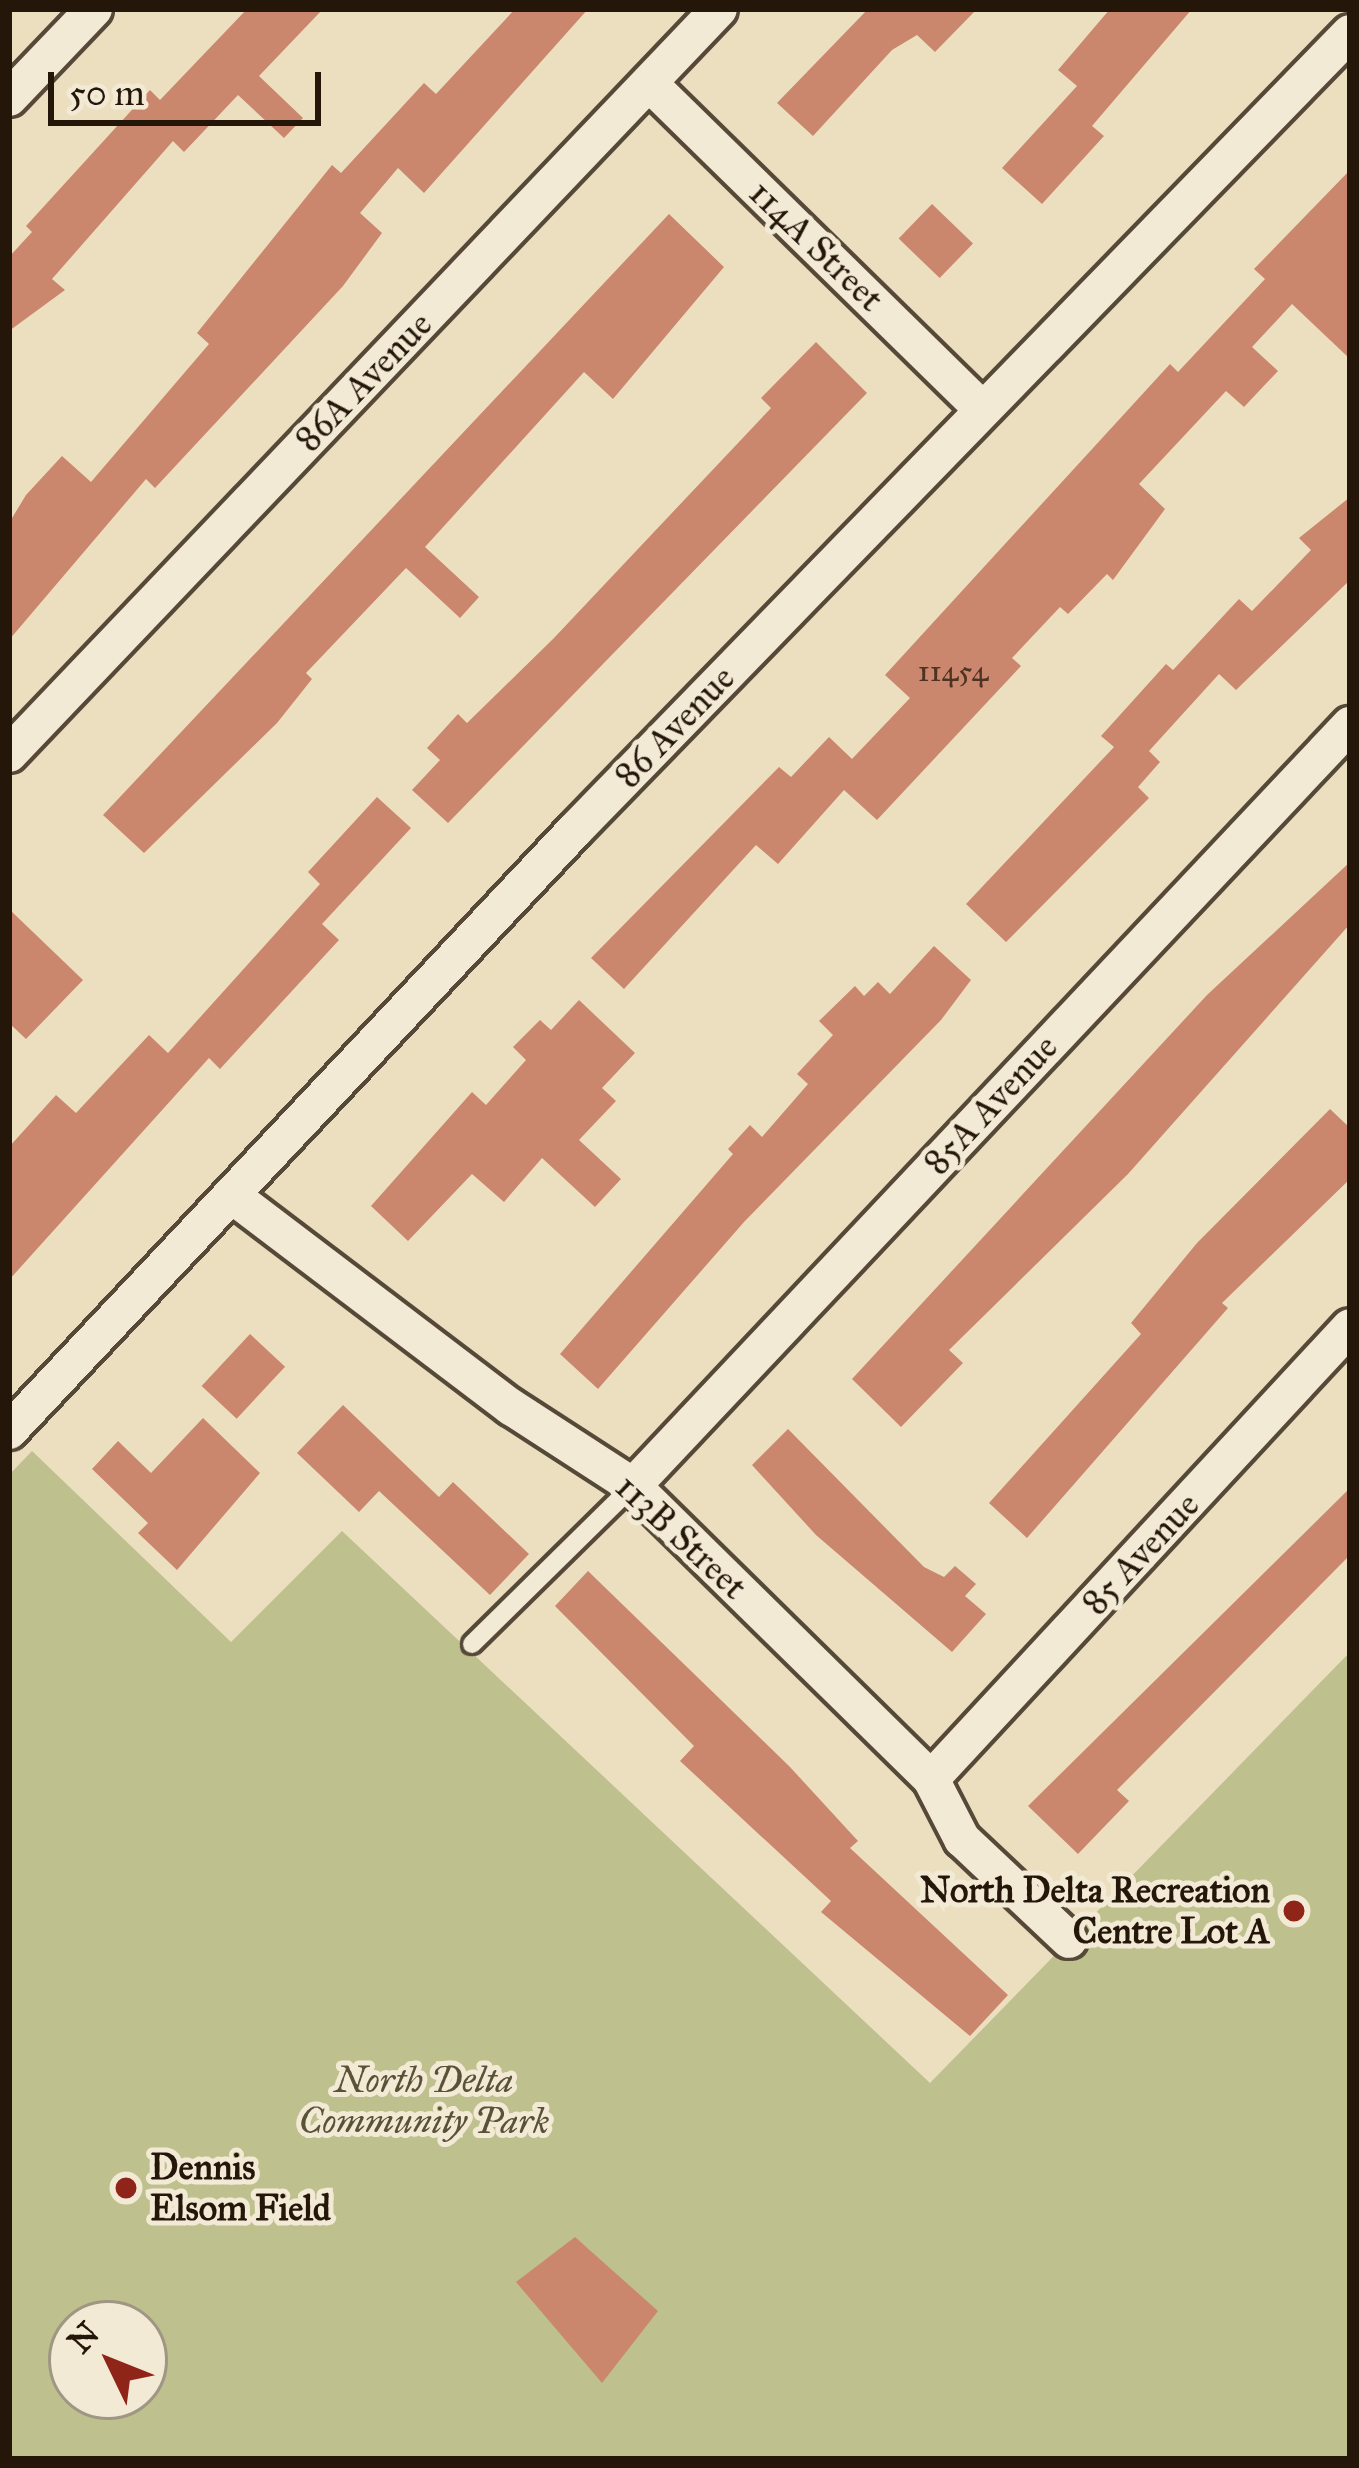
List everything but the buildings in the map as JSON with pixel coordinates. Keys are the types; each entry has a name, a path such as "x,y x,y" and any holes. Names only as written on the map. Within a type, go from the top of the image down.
{"street":[{"path":"9,98 94,9"},
{"name":"86A Avenue","path":"9,754 718,9"},
{"name":"86 Avenue","path":"9,1431 982,409 1350,33"},
{"name":"114A Street","path":"649,83 982,409"},
{"name":"85A Avenue","path":"633,1486 1350,725"},
{"name":"113B Street","path":"234,1197 511,1407 633,1486 932,1780 962,1839 1069,1940"},
{"name":"85 Avenue","path":"932,1780 1350,1327"}],"lane":[{"path":"472,1645 633,1486"}],"green space":[{"name":"North Delta Community Park","path":"32,1451 231,1642 342,1531 930,2083 1350,1652 1350,2459 9,2459 9,1475"}],"place":[{"name":"North Delta Recreation Centre Lot A","path":"1294,1911"},
{"name":"Dennis Elsom Field","path":"126,2188"}]}
